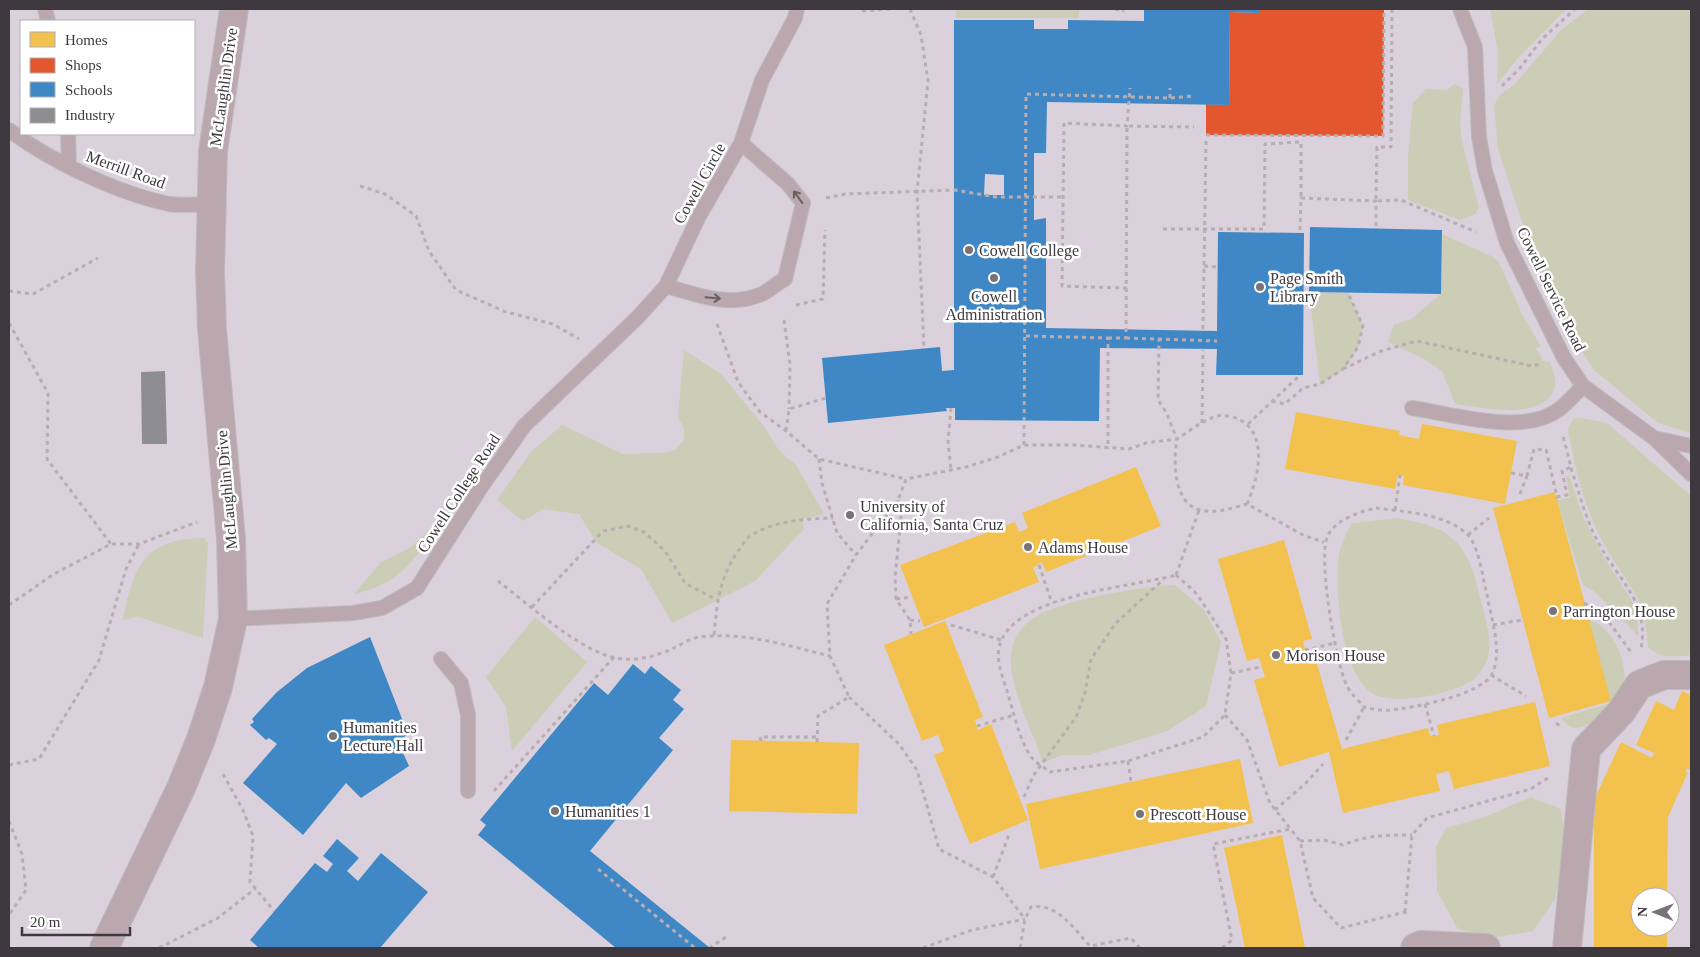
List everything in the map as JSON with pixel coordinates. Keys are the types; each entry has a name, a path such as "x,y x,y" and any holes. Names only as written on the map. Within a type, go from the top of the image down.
{"street":[{"name":"McLaughlin Drive","path":"104,948 181,788 201,738 218,687 233,619 230,539 212,329 210,272 213,151 234,9"},
{"path":"1567,948 1586,749 1621,712 1639,685 1664,675 1691,675"},
{"path":"1418,947 1486,948"}],"lane":[{"path":"742,143 762,80 795,18 797,9"},
{"name":"Cowell Service Road","path":"1460,9 1475,47 1479,137 1485,171 1507,243 1564,358 1583,386 1654,438 1691,474"},
{"name":"Merrill Road","path":"9,130 30,145 69,167 126,190 170,204 212,204"},
{"path":"68,135 69,167"},
{"name":"Cowell Circle","path":"742,143 788,184 803,202 785,279 761,294 738,299 710,300 666,286 698,218 742,143"},
{"name":"Cowell College Road","path":"233,619 353,613 382,608 417,588 480,489 524,426 638,317 666,286"},
{"path":"1412,408 1504,423 1530,422 1557,411 1583,386"},
{"path":"1654,438 1691,446"},
{"path":"441,659 460,683 468,715 468,791"}],"path":[{"path":"862,11 890,9"},
{"path":"910,9 921,35 928,81 917,192 924,348"},
{"path":"1115,9 1123,9"},
{"path":"1206,135 1383,136 1384,9"},
{"path":"1376,228 1377,147 1391,147 1392,9"},
{"path":"1477,105 1507,83 1542,38 1575,9"},
{"path":"1126,338 1127,126 1130,88"},
{"path":"1170,88 1170,98"},
{"path":"1024,445 1026,94 1170,98 1194,96"},
{"path":"1127,288 1062,286 1064,123 1194,127"},
{"path":"1203,329 1206,141"},
{"path":"1163,228 1264,229 1265,144 1301,142 1300,230"},
{"path":"360,186 385,194 416,216 429,251 456,290 506,312 553,324 601,352"},
{"path":"846,194 955,190 996,197 1064,197"},
{"path":"826,207 827,198"},
{"path":"1301,198 1402,200 1462,228 1507,243"},
{"path":"794,305 823,298 826,225"},
{"path":"9,290 33,294 98,258"},
{"path":"1204,266 1217,267"},
{"path":"1343,369 1358,347 1363,326 1348,293"},
{"path":"784,320 790,365 789,409 786,430"},
{"path":"726,321 717,324 738,382 760,412 786,430 819,459 906,479 951,470 998,457 1024,445 1074,445 1108,449 1129,449 1146,443 1177,439 1214,417 1228,416 1248,424 1258,439 1255,480 1247,504"},
{"path":"9,323 48,393 47,458 111,544"},
{"path":"1026,336 1217,341"},
{"path":"1108,338 1108,449"},
{"path":"1159,339 1158,400 1166,412 1177,439 1174,456 1178,486 1189,504 1199,510 1214,512 1247,504 1305,536 1324,542"},
{"path":"1272,401 1285,404 1303,388 1320,384 1343,369 1382,351 1417,341 1450,346 1532,366 1564,358"},
{"path":"1202,424 1203,350"},
{"path":"1248,424 1298,377"},
{"path":"789,409 826,398"},
{"path":"951,408 948,442 951,470"},
{"path":"1557,411 1571,467 1597,540 1625,582 1642,616 1643,636 1636,656 1630,652 1603,614 1584,603"},
{"path":"1520,494 1534,449 1546,450 1557,497 1566,495 1562,470 1571,467"},
{"path":"819,459 822,483 837,533 856,555"},
{"path":"1511,474 1527,476"},
{"path":"1395,510 1400,475"},
{"path":"906,479 898,500 856,555 828,604 830,656 849,697 899,744 917,770 940,849 993,877 1025,919"},
{"path":"898,500 901,519 895,577 896,599 910,620 911,634"},
{"path":"1376,508 1425,515 1444,521 1468,535 1480,562 1493,625 1496,659 1492,675 1482,684 1443,702 1389,711 1364,707 1347,687 1337,656 1325,571 1324,542 1336,524 1361,512 1376,508"},
{"path":"1176,575 1199,510"},
{"path":"714,636 717,600 727,568 749,537 780,523 802,519 833,518"},
{"path":"1468,535 1489,518"},
{"path":"9,605 54,574 111,544 139,544 200,521"},
{"path":"532,607 604,531 628,526 644,532 665,552 685,583 717,600"},
{"path":"9,765 39,759 99,660 126,569 139,544"},
{"path":"1038,565 1052,603"},
{"path":"1176,575 1197,594 1226,639 1231,673 1225,715 1203,737 1128,761 1050,772 1032,758 1014,715 998,661 1001,640 1011,627 1052,603 1114,587 1176,575"},
{"path":"1024,797 1033,776 1076,717 1085,693 1091,659 1116,623 1164,578"},
{"path":"498,581 574,639 614,657 627,659 659,655 696,638 714,636 766,641 830,656"},
{"path":"896,599 912,597"},
{"path":"910,620 920,621"},
{"path":"1493,625 1522,620"},
{"path":"951,625 1001,640"},
{"path":"1305,650 1336,642"},
{"path":"489,797 614,657"},
{"path":"1231,673 1262,667"},
{"path":"1492,675 1526,696"},
{"path":"817,742 818,716 849,697"},
{"path":"1425,704 1434,736"},
{"path":"1346,740 1364,707"},
{"path":"977,726 1014,715"},
{"path":"1225,715 1247,740 1270,803 1300,841 1313,898 1341,928 1405,912"},
{"path":"761,741 760,737 817,737"},
{"path":"1418,947 1405,912 1412,835 1427,818 1531,789 1586,749"},
{"path":"1128,761 1131,782"},
{"path":"1275,810 1306,783 1323,764"},
{"path":"220,769 243,810 253,836 250,882 274,911"},
{"path":"9,820 22,854 26,890 9,916"},
{"path":"1222,948 1232,940 1213,844 1290,829"},
{"path":"993,877 1010,832"},
{"path":"1300,841 1324,840 1343,846 1357,839 1377,835 1412,835"},
{"path":"598,870 695,948"},
{"path":"158,948 218,918 256,888"},
{"path":"1020,948 1025,919 1031,907 1040,906 1057,911 1090,946 1131,938 1140,948"},
{"path":"923,948 972,930 1025,919"},
{"path":"708,948 729,935"}],"shaded area":[{"name":"University of California, Santa Cruz","path":"9,9 1691,9 1691,948 9,948"}],"green space":[{"path":"956,9 1079,9 1079,18 956,18"},
{"path":"1490,9 1566,9 1517,59 1497,84 1498,52"},
{"path":"1588,9 1691,9 1691,433 1658,423 1594,370 1560,312 1541,269 1520,216 1498,149 1494,105 1501,94 1514,85 1560,31"},
{"path":"1454,84 1463,88 1460,123 1462,141 1479,208 1475,214 1460,220 1408,200 1408,156 1413,103 1426,89 1447,90"},
{"path":"1442,234 1493,257 1499,262 1521,312 1541,347 1536,348 1543,361 1550,362 1554,373 1555,385 1550,397 1540,404 1527,409 1512,410 1455,404 1442,371 1422,358 1388,342 1394,325 1411,319 1441,294"},
{"path":"1309,292 1348,293 1363,326 1358,347 1345,369 1320,384"},
{"path":"684,350 721,374 763,425 780,452 796,465 824,514 802,519 804,529 755,581 672,623 641,569 597,543 579,514 543,509 523,521 497,500 531,452 562,425 623,454 664,453 676,449 684,440 684,428 678,417"},
{"path":"1580,418 1607,423 1691,496 1691,655 1674,657 1663,655 1648,647 1646,629 1639,603 1598,533 1586,504 1568,429 1573,419"},
{"path":"1569,475 1584,519 1603,556 1632,601 1638,616 1638,636 1595,592 1583,585 1557,500 1570,498 1566,477"},
{"path":"1397,518 1428,525 1440,530 1459,545 1472,569 1486,620 1489,639 1485,665 1475,678 1466,684 1441,693 1398,699 1376,695 1364,686 1355,671 1342,631 1338,588 1339,555 1352,523"},
{"path":"429,530 433,533 431,537 407,567 380,586 354,594 381,562 410,548"},
{"path":"204,538 208,543 203,638 139,617 123,620 137,571 145,559 154,550 167,544"},
{"path":"1175,585 1204,610 1221,642 1206,706 1167,731 1090,755 1062,755 1043,763 1020,703 1013,678 1011,665 1012,648 1022,628 1038,616 1075,602 1119,592"},
{"path":"535,617 587,662 512,751 506,707 486,677"},
{"path":"1588,619 1598,623 1613,639 1622,661 1624,683 1622,693 1609,709 1589,724 1583,727 1572,728 1561,718 1611,703"},
{"path":"1531,797 1561,809 1566,849 1555,899 1533,931 1490,938 1458,929 1437,891 1436,847 1446,828 1485,817"}],"building: Homes":[{"path":"1296,412 1400,431 1399,435 1419,439 1422,424 1517,441 1505,504 1403,485 1404,476 1398,475 1395,489 1285,469"},
{"name":"Adams House","path":"1136,467 1161,526 1046,572 1042,562 1033,568 1039,582 924,627 900,565 1015,522 1019,532 1028,528 1022,513"},
{"name":"Parrington House","path":"1555,492 1611,701 1549,718 1493,508"},
{"path":"1284,540 1312,639 1303,641 1305,650 1307,656 1314,654 1342,749 1428,728 1430,736 1439,735 1437,725 1535,702 1550,766 1454,789 1449,771 1436,774 1440,791 1343,813 1329,752 1279,767 1254,680 1265,677 1259,658 1247,661 1218,559"},
{"path":"945,621 983,717 975,720 978,730 991,724 1028,820 970,844 934,755 944,751 938,735 922,741 884,645"},
{"path":"1682,691 1691,695 1691,770 1687,768 1685,773 1688,772 1668,817 1667,887 1630,887 1630,937 1667,937 1667,948 1594,948 1594,800 1621,742 1652,758 1654,753 1636,745 1656,701 1674,710"},
{"path":"731,740 859,743 857,814 729,811"},
{"name":"Prescott House","path":"1240,759 1253,823 1040,869 1026,804"},
{"path":"1282,835 1305,948 1245,948 1224,848"}],"building: Shops":[{"path":"1260,9 1384,9 1383,136 1206,135 1206,104 1229,105 1230,12 1260,13"}],"building: Schools":[{"path":"1144,9 1260,9 1260,13 1230,12 1229,105 1047,102 1046,153 1034,153 1034,220 1046,218 1046,328 1217,331 1218,232 1304,233 1303,375 1216,375 1217,349 1100,348 1099,421 955,420 955,408 946,408 947,411 828,423 822,358 940,347 942,371 954,370 954,20 1034,20 1034,29 1068,29 1068,20 1144,21","holes":["985,174 1004,175 1004,195 984,195"]},
{"path":"1310,227 1442,230 1441,294 1309,292"},
{"name":"Humanities Lecture Hall","path":"370,637 408,734 398,742 409,766 361,798 346,783 303,835 243,783 277,744 269,738 266,740 250,725 254,722 252,719 277,692 307,668"},
{"name":"Humanities 1","path":"633,664 645,674 651,666 681,690 673,700 684,709 659,738 673,750 590,851 710,948 616,948 478,835 486,825 480,820 594,683 608,695"},
{"path":"337,839 359,858 347,871 358,881 381,853 428,892 380,948 259,948 250,940 315,863 327,872 333,864 323,856"}],"building: Industry":[{"path":"165,371 167,444 142,444 141,372"}],"place":[{"name":"Cowell College","path":"969,250"},
{"name":"Cowell Administration","path":"994,278"},
{"name":"Page Smith Library","path":"1260,287"},
{"name":"University of California, Santa Cruz","path":"850,515"},
{"name":"Adams House","path":"1028,547"},
{"name":"Parrington House","path":"1553,611"},
{"name":"Morison House","path":"1276,655"},
{"name":"Humanities Lecture Hall","path":"333,736"},
{"name":"Humanities 1","path":"555,811"},
{"name":"Prescott House","path":"1140,814"}]}
